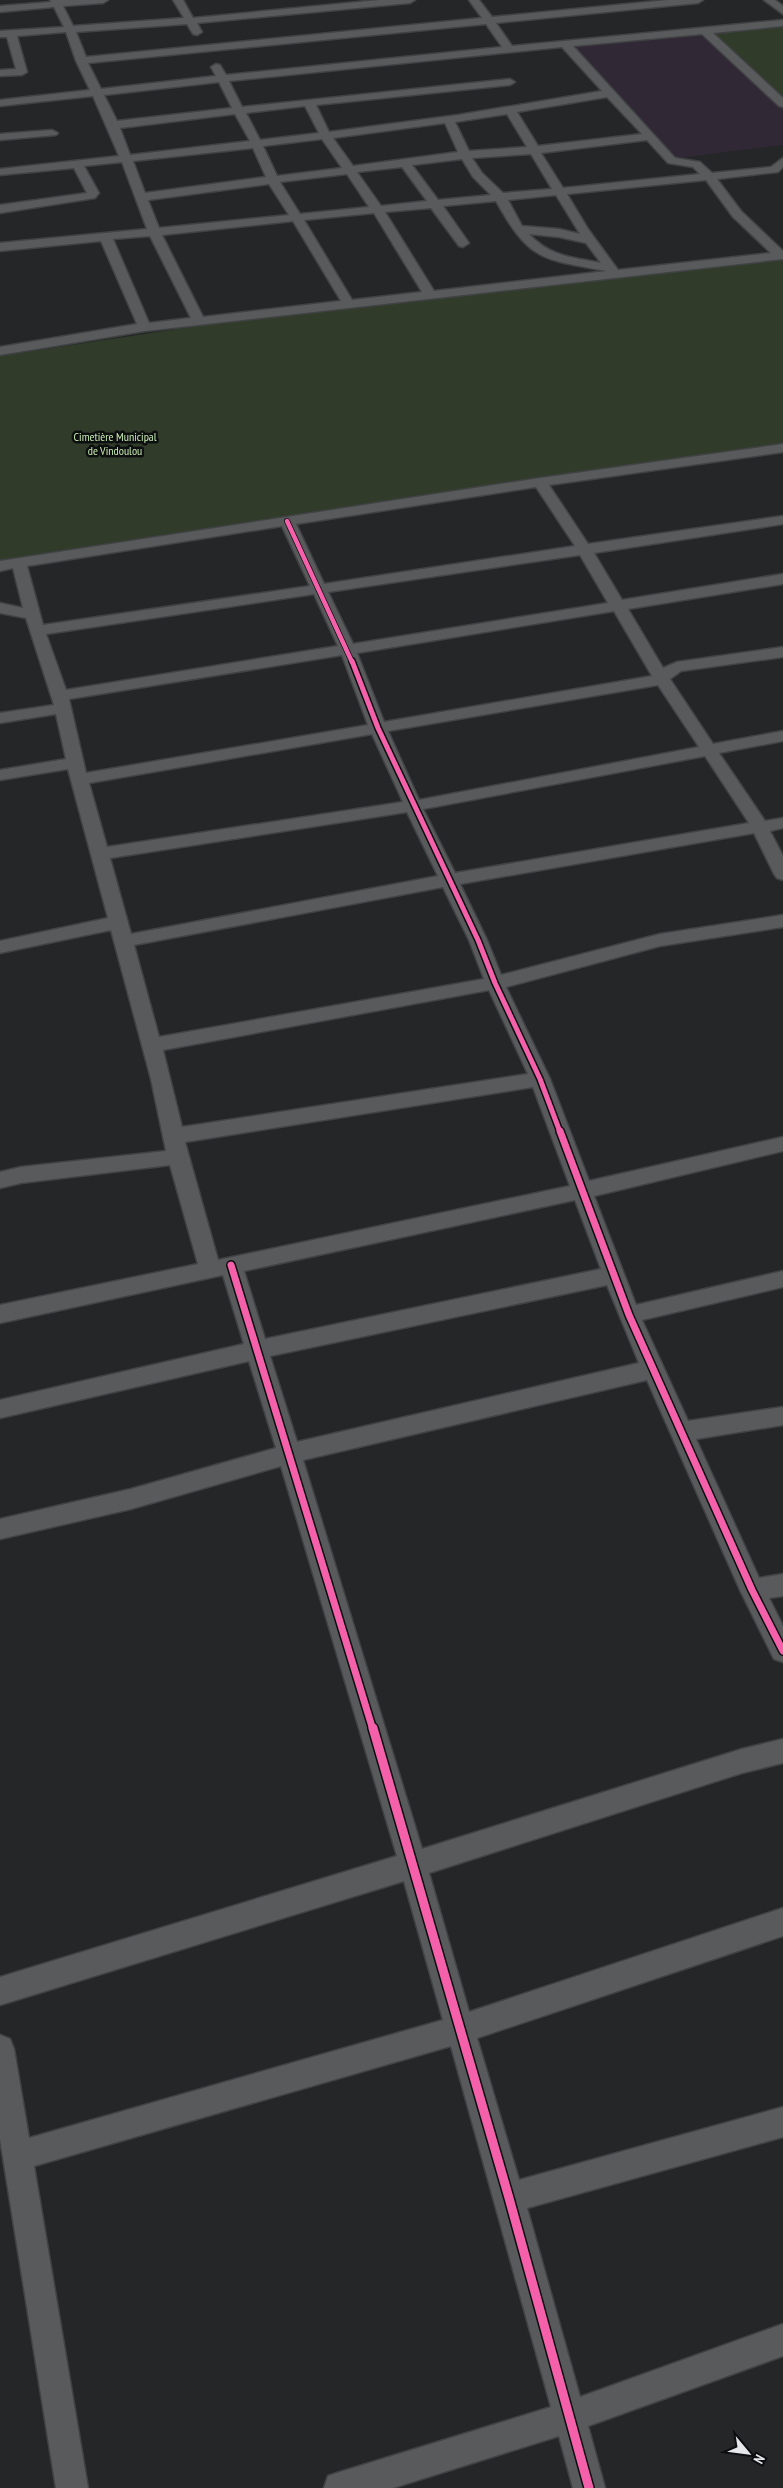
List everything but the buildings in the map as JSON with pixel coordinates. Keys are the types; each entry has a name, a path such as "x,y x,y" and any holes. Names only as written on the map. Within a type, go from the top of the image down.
{"street":[{"path":"0,9 56,2 103,0"},
{"path":"178,0 258,145 273,181 322,257 348,302"},
{"path":"0,73 22,72 5,33 190,21 330,4 410,0"},
{"path":"474,0 510,50"},
{"path":"82,61 206,49 358,41 489,21 698,0"},
{"path":"769,0 783,11"},
{"path":"56,2 70,29 96,92 113,125 154,231 200,321"},
{"path":"330,4 376,67"},
{"path":"0,103 223,79 495,60 510,50 566,45 654,32 705,31 783,23"},
{"path":"705,31 783,104"},
{"path":"566,45 648,137 672,161 696,164 709,176 737,214 782,255"},
{"path":"495,60 517,88 537,106"},
{"path":"113,125 240,112 385,90 517,88"},
{"path":"385,90 392,116"},
{"path":"0,172 258,145 325,135 392,116 448,118 537,106 610,93"},
{"path":"309,103 325,135 351,171 430,294"},
{"path":"510,110 561,191 589,240 613,271"},
{"path":"448,118 464,155 476,175 500,198 518,229 538,250 553,257 613,271"},
{"path":"0,137 52,134"},
{"path":"141,197 464,155 534,150 648,137"},
{"path":"0,246 709,176 778,174 783,161"},
{"path":"0,209 91,196 93,194 77,163"},
{"path":"405,163 463,243"},
{"path":"518,229 559,233 589,240"},
{"path":"105,236 145,327"},
{"path":"0,350 145,327 348,302 551,281 613,271 782,255"},
{"path":"551,281 553,257"},
{"path":"0,566 287,520 783,448"},
{"path":"540,482 584,549 662,679 760,827 783,874"},
{"path":"287,520 348,651 378,728 413,806 450,880 495,984 540,1079 629,1315 752,1590 783,1652"},
{"path":"0,608 35,623 319,590 783,520"},
{"path":"19,563 35,623 61,702 100,854 120,922 152,1044 178,1157 221,1267 257,1350 460,2029 509,2198 588,2488"},
{"path":"0,718 61,702 348,651 783,579"},
{"path":"0,775 78,771 378,728 662,679 670,670 677,667 783,652"},
{"path":"100,854 413,806 783,736"},
{"path":"124,941 450,880 783,823"},
{"path":"152,1044 495,984 660,940 783,921"},
{"path":"0,947 120,922"},
{"path":"174,1136 540,1079"},
{"path":"0,1314 581,1191 783,1144"},
{"path":"0,1180 21,1175 178,1157"},
{"path":"0,1409 257,1350 614,1275"},
{"path":"629,1315 783,1279"},
{"path":"0,1529 131,1499 289,1454 653,1369"},
{"path":"681,1432 783,1416"},
{"path":"752,1590 783,1585"},
{"path":"0,1991 412,1865 742,1761 783,1751"},
{"path":"19,2156 460,2029 783,1922"},
{"path":"0,2049 72,2488"},
{"path":"509,2198 783,2122"},
{"path":"340,2488 570,2417 783,2340"}],"shaded area":[{"path":"705,31 783,104 783,145 670,159 566,45"}],"green space":[{"path":"783,25 783,98 713,32"},
{"name":"Cimetière Municipal de Vindoulou","path":"783,255 783,449 0,566 0,356 348,303"}],"cycle path":[{"path":"287,521 348,651 378,728 413,806 478,940 495,983 540,1079 629,1315 752,1590 783,1651"},
{"path":"231,1265 384,1764 509,2198 589,2488"}]}
